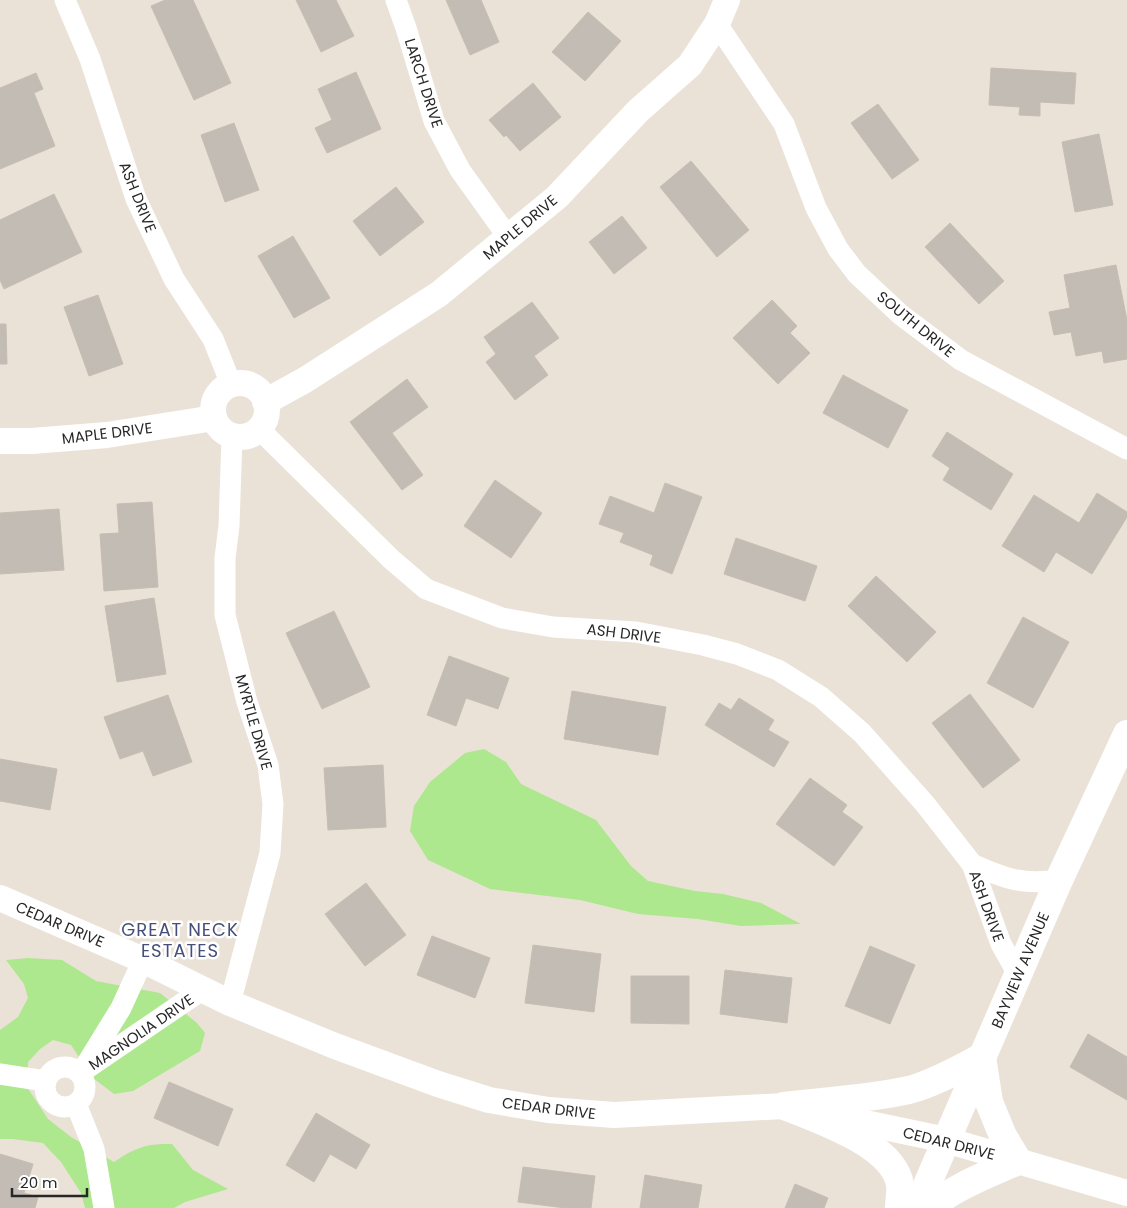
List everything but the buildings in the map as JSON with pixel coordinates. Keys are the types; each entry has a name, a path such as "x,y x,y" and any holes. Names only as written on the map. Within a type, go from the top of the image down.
{"main road":[{"name":"BAYVIEW AVENUE","path":"917,1208 1059,880 1127,734"},
{"path":"784,1106 867,1097 910,1089 948,1074 982,1057 989,1102 1003,1136 1018,1161 957,1190 932,1208"},
{"path":"784,1106 851,1135 882,1154 892,1166 900,1184 899,1208"}],"street":[{"name":"ASH DRIVE","path":"65,0 90,59 136,199 174,279 213,340 230,386"},
{"name":"LARCH DRIVE","path":"396,0 434,121 460,170 508,237"},
{"name":"MAPLE DRIVE","path":"265,402 305,380 439,294 557,197 638,111 690,65 717,24 727,0"},
{"name":"SOUTH DRIVE","path":"717,24 784,124 816,208 838,249 857,274 901,315 961,360 1127,449"},
{"path":"242,383 251,386 258,390 265,402 267,414 264,423 259,429 242,438 232,437 224,432 214,418 215,400 219,393 230,386 242,383"},
{"name":"MAPLE DRIVE","path":"0,441 107,435 214,418"},
{"name":"ASH DRIVE","path":"259,429 391,559 426,589 502,618 553,627 636,632 703,645 737,654 778,670 821,697 862,733 925,804 972,864 1001,944 1018,974"},
{"name":"MYRTLE DRIVE","path":"230,1004 270,854 272,804 268,765 247,702 225,616 225,558 229,526 232,437"},
{"name":"ASH DRIVE","path":"972,864 997,876 1017,881 1040,882 1059,880"},
{"name":"CEDAR DRIVE","path":"0,898 143,960 230,1004 343,1050 489,1100 548,1110 614,1115 784,1106 946,1140 1127,1193"},
{"path":"80,1073 121,1008 143,960"},
{"name":"MAGNOLIA DRIVE","path":"80,1073 202,990"},
{"path":"60,1066 74,1068 80,1073 86,1085 81,1100 68,1107 60,1107 52,1103 44,1089 48,1074 60,1066"},
{"path":"0,1074 45,1081"},
{"path":"76,1104 94,1148 104,1208"}],"green space":[{"path":"484,749 506,762 521,784 596,820 631,866 648,881 695,891 723,894 761,903 801,924 741,926 698,919 638,914 580,900 490,889 428,860 410,831 414,806 430,782 465,753"},
{"path":"28,958 62,960 96,981 160,993 197,1023 205,1033 200,1051 133,1091 114,1094 93,1078 71,1045 53,1040 40,1049 28,1062 27,1087 48,1119 71,1137 114,1162 141,1147 155,1144 172,1144 193,1170 228,1189 185,1202 174,1208 85,1208 81,1193 61,1162 43,1143 0,1139 0,1030 18,1017 28,998 24,984 6,960"}],"district":[{"name":"GREAT NECK ESTATES","path":"180,940"}]}
